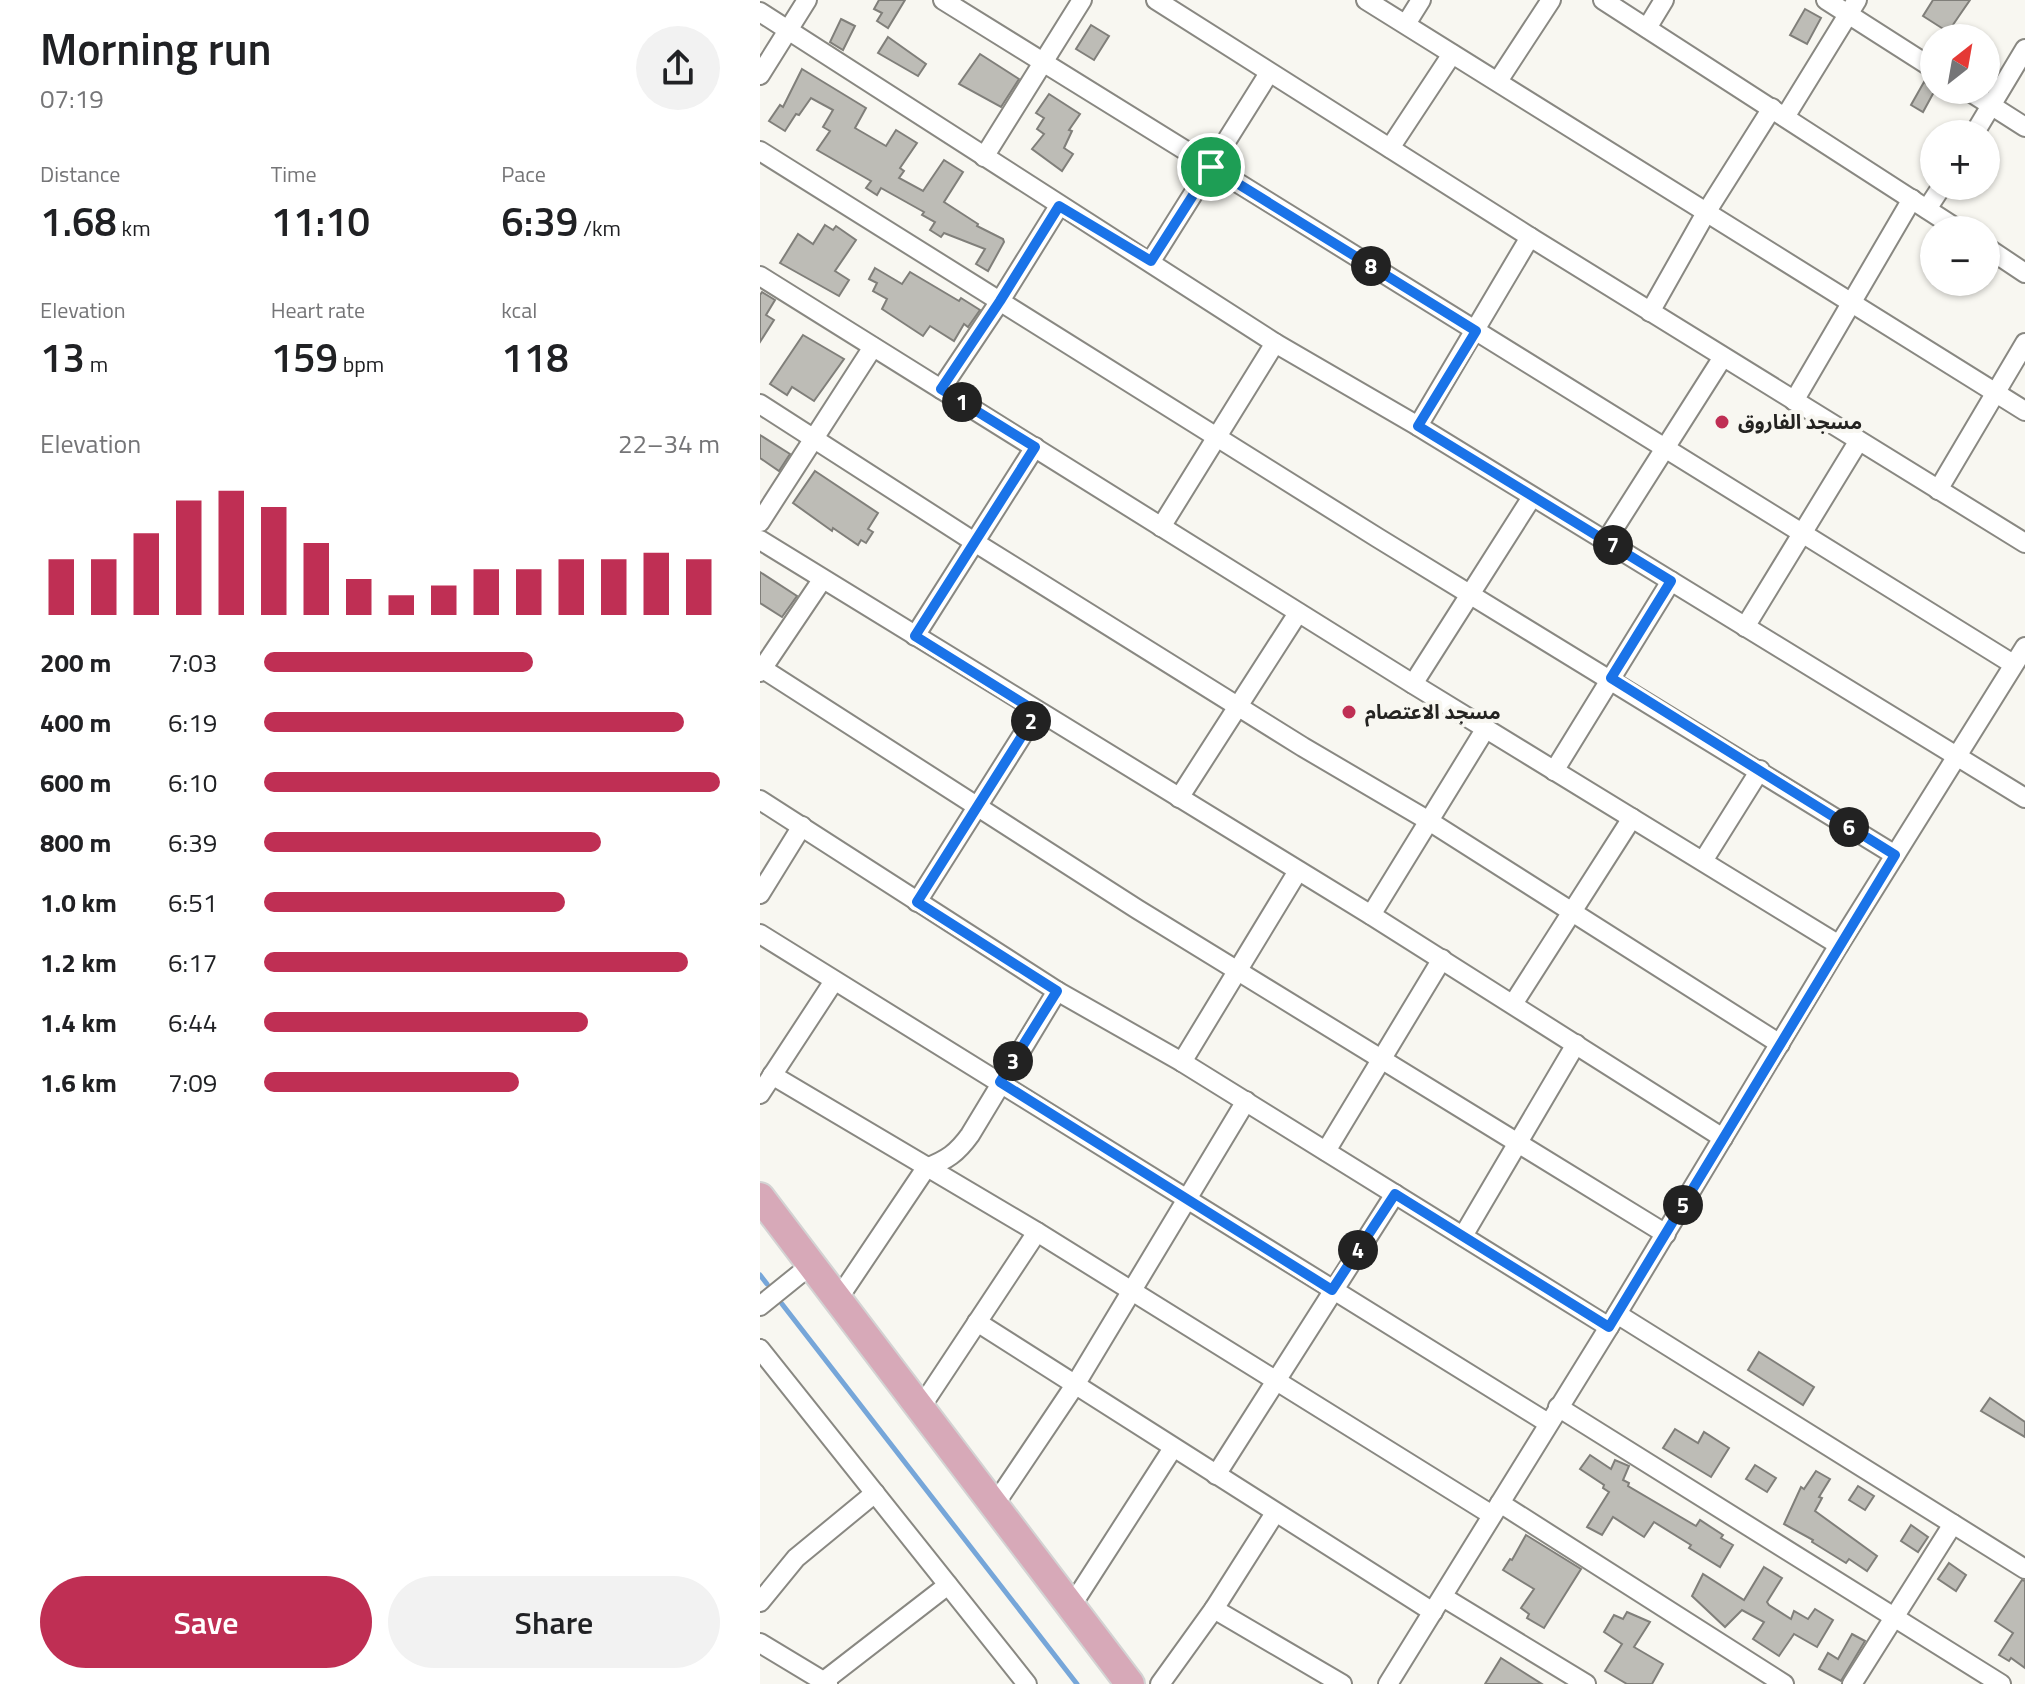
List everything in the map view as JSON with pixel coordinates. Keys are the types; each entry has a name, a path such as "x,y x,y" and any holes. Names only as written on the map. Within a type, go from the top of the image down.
{"main road":[{"path":"760,1197 1130,1684"}],"street":[{"path":"760,75 807,0"},
{"path":"943,0 2013,664"},
{"path":"984,157 1082,0"},
{"path":"1156,0 1181,7 1269,73 2025,543"},
{"path":"1366,0 2025,411"},
{"path":"1406,24 1421,0"},
{"path":"1498,81 1551,0"},
{"path":"1603,0 1938,216"},
{"path":"1647,28 1664,0"},
{"path":"1826,0 1853,7 1920,58"},
{"path":"1650,312 1707,211 1853,7"},
{"path":"760,12 1275,343 1418,426 2025,798"},
{"path":"1983,120 2025,49"},
{"path":"1390,148 1452,54"},
{"path":"1151,261 1269,73"},
{"path":"1989,104 2025,127"},
{"path":"760,151 1895,855"},
{"path":"1794,401 1852,302 1925,200"},
{"path":"941,389 1059,206"},
{"path":"1418,426 1530,237"},
{"path":"2000,256 2025,273"},
{"path":"760,276 1298,613 1839,945"},
{"path":"1161,527 1215,435 1275,343"},
{"path":"1938,490 2025,343"},
{"path":"760,522 873,347"},
{"path":"1606,541 1723,357"},
{"path":"760,404 976,543 1429,821 1780,1044"},
{"path":"1745,627 1858,442"},
{"path":"915,636 1035,447"},
{"path":"1413,684 1532,497"},
{"path":"760,540 1442,959 1723,1138"},
{"path":"822,580 761,669 1237,971 1666,1234"},
{"path":"1554,771 1671,581"},
{"path":"1179,798 1298,613"},
{"path":"1388,1684 1613,1321 1839,945 2025,647"},
{"path":"917,902 1037,712"},
{"path":"1371,915 1486,728"},
{"path":"1703,861 1760,770"},
{"path":"760,800 1057,991 1182,1062 1463,1236 1613,1321 2025,1569"},
{"path":"1513,1004 1632,818"},
{"path":"760,894 802,826"},
{"path":"1182,1062 1298,871"},
{"path":"760,934 1332,1290 1553,1415 2001,1684"},
{"path":"1326,1151 1442,959"},
{"path":"760,1094 834,981"},
{"path":"838,1299 926,1168 946,1161 956,1153 1057,991"},
{"path":"1463,1236 1576,1044"},
{"path":"772,1075 1784,1684"},
{"path":"995,1504 1075,1385 1246,1101"},
{"path":"1216,1475 1395,1194"},
{"path":"921,1407 1037,1232"},
{"path":"760,1306 812,1264"},
{"path":"977,1322 1275,1513 1586,1684"},
{"path":"760,1349 1027,1684"},
{"path":"1072,1605 1173,1448"},
{"path":"760,1602 796,1558 875,1493"},
{"path":"1160,1684 1214,1609 1275,1513"},
{"path":"1852,1684 1953,1524"},
{"path":"760,1643 824,1683 948,1585"},
{"path":"1214,1609 1342,1684"}],"building":[{"path":"879,0 905,0 888,28 877,21 882,13 874,9"},
{"path":"1933,0 1970,0 1954,24 1936,24 1923,16"},
{"path":"1805,9 1821,18 1807,44 1790,35"},
{"path":"841,19 855,26 843,50 830,42"},
{"path":"1091,25 1109,36 1094,60 1076,49"},
{"path":"888,37 926,64 918,76 878,53"},
{"path":"980,54 1019,79 1001,107 959,84"},
{"path":"802,69 866,108 855,128 886,146 896,130 917,143 900,168 904,171 899,178 923,191 944,160 963,172 944,202 977,226 1003,239 988,271 976,264 985,249 944,233 941,237 930,230 935,222 922,215 924,212 881,188 877,195 866,188 871,181 817,150 830,131 823,127 833,110 811,98 785,131 769,121 780,105 783,107"},
{"path":"1920,89 1920,104 1927,104 1923,112 1911,105"},
{"path":"1049,94 1080,114 1069,130 1072,131 1064,148 1073,154 1062,171 1032,149 1044,134 1037,129 1044,118 1036,113"},
{"path":"825,225 833,230 836,226 856,240 835,271 849,280 839,296 780,263 798,234 813,244"},
{"path":"875,268 902,284 910,272 980,310 968,327 964,324 954,341 930,326 923,336 882,309 887,299 873,291 877,283 869,279"},
{"path":"762,292 775,300 766,315 774,320 760,342 760,295"},
{"path":"803,335 844,359 814,401 792,387 787,395 770,384"},
{"path":"760,435 790,454 779,471 760,458"},
{"path":"815,471 878,513 868,529 873,532 866,543 861,540 858,545 833,528 832,531 793,503"},
{"path":"760,572 797,596 782,617 760,603"},
{"path":"1759,1352 1814,1387 1803,1405 1748,1370"},
{"path":"1990,1398 2025,1422 2025,1437 1981,1411"},
{"path":"1675,1429 1698,1443 1704,1432 1729,1448 1711,1477 1663,1448"},
{"path":"1590,1455 1611,1469 1615,1460 1629,1466 1623,1480 1629,1483 1628,1486 1696,1526 1700,1520 1723,1535 1721,1538 1733,1545 1720,1567 1654,1522 1644,1537 1613,1517 1602,1535 1587,1527 1609,1492 1580,1469"},
{"path":"1755,1465 1776,1478 1767,1492 1746,1479"},
{"path":"1816,1471 1830,1479 1815,1511 1877,1556 1867,1571 1849,1559 1846,1563 1784,1524 1801,1487 1804,1489"},
{"path":"1858,1486 1874,1496 1865,1510 1849,1500"},
{"path":"1911,1525 1928,1537 1918,1552 1901,1541"},
{"path":"1526,1535 1581,1569 1544,1628 1527,1618 1529,1614 1521,1608 1534,1589 1503,1570"},
{"path":"1949,1563 1966,1575 1956,1591 1938,1579"},
{"path":"1764,1567 1782,1578 1767,1602 1769,1605 1791,1619 1794,1611 1808,1619 1815,1609 1833,1620 1817,1647 1794,1634 1779,1656 1753,1639 1764,1622 1742,1610 1725,1627 1692,1596 1703,1574 1744,1600"},
{"path":"2022,1580 2025,1581 2025,1668 2011,1658 2009,1661 1999,1655 2013,1633 1995,1621"},
{"path":"1627,1612 1650,1622 1634,1647 1663,1664 1652,1684 1627,1684 1605,1671 1622,1644 1604,1632 1614,1615 1623,1619"},
{"path":"1852,1634 1865,1641 1841,1681 1819,1669 1828,1653 1838,1659"},
{"path":"1501,1658 1542,1684 1485,1684"}],"waterway":[{"path":"760,1275 767,1284"},
{"path":"782,1304 1077,1684"}],"place":[{"name":"مسجد الفاروق","path":"1722,422"},
{"name":"مسجد الاعتصام","path":"1349,712"}],"route":[{"path":"1211,167 1476,331 1418,426 1671,581 1611,678 1895,855 1609,1327 1395,1194 1332,1290 1000,1082 1057,991 917,902 1037,712 915,636 1035,447 941,389 1059,206 1151,261 1211,167"}]}
